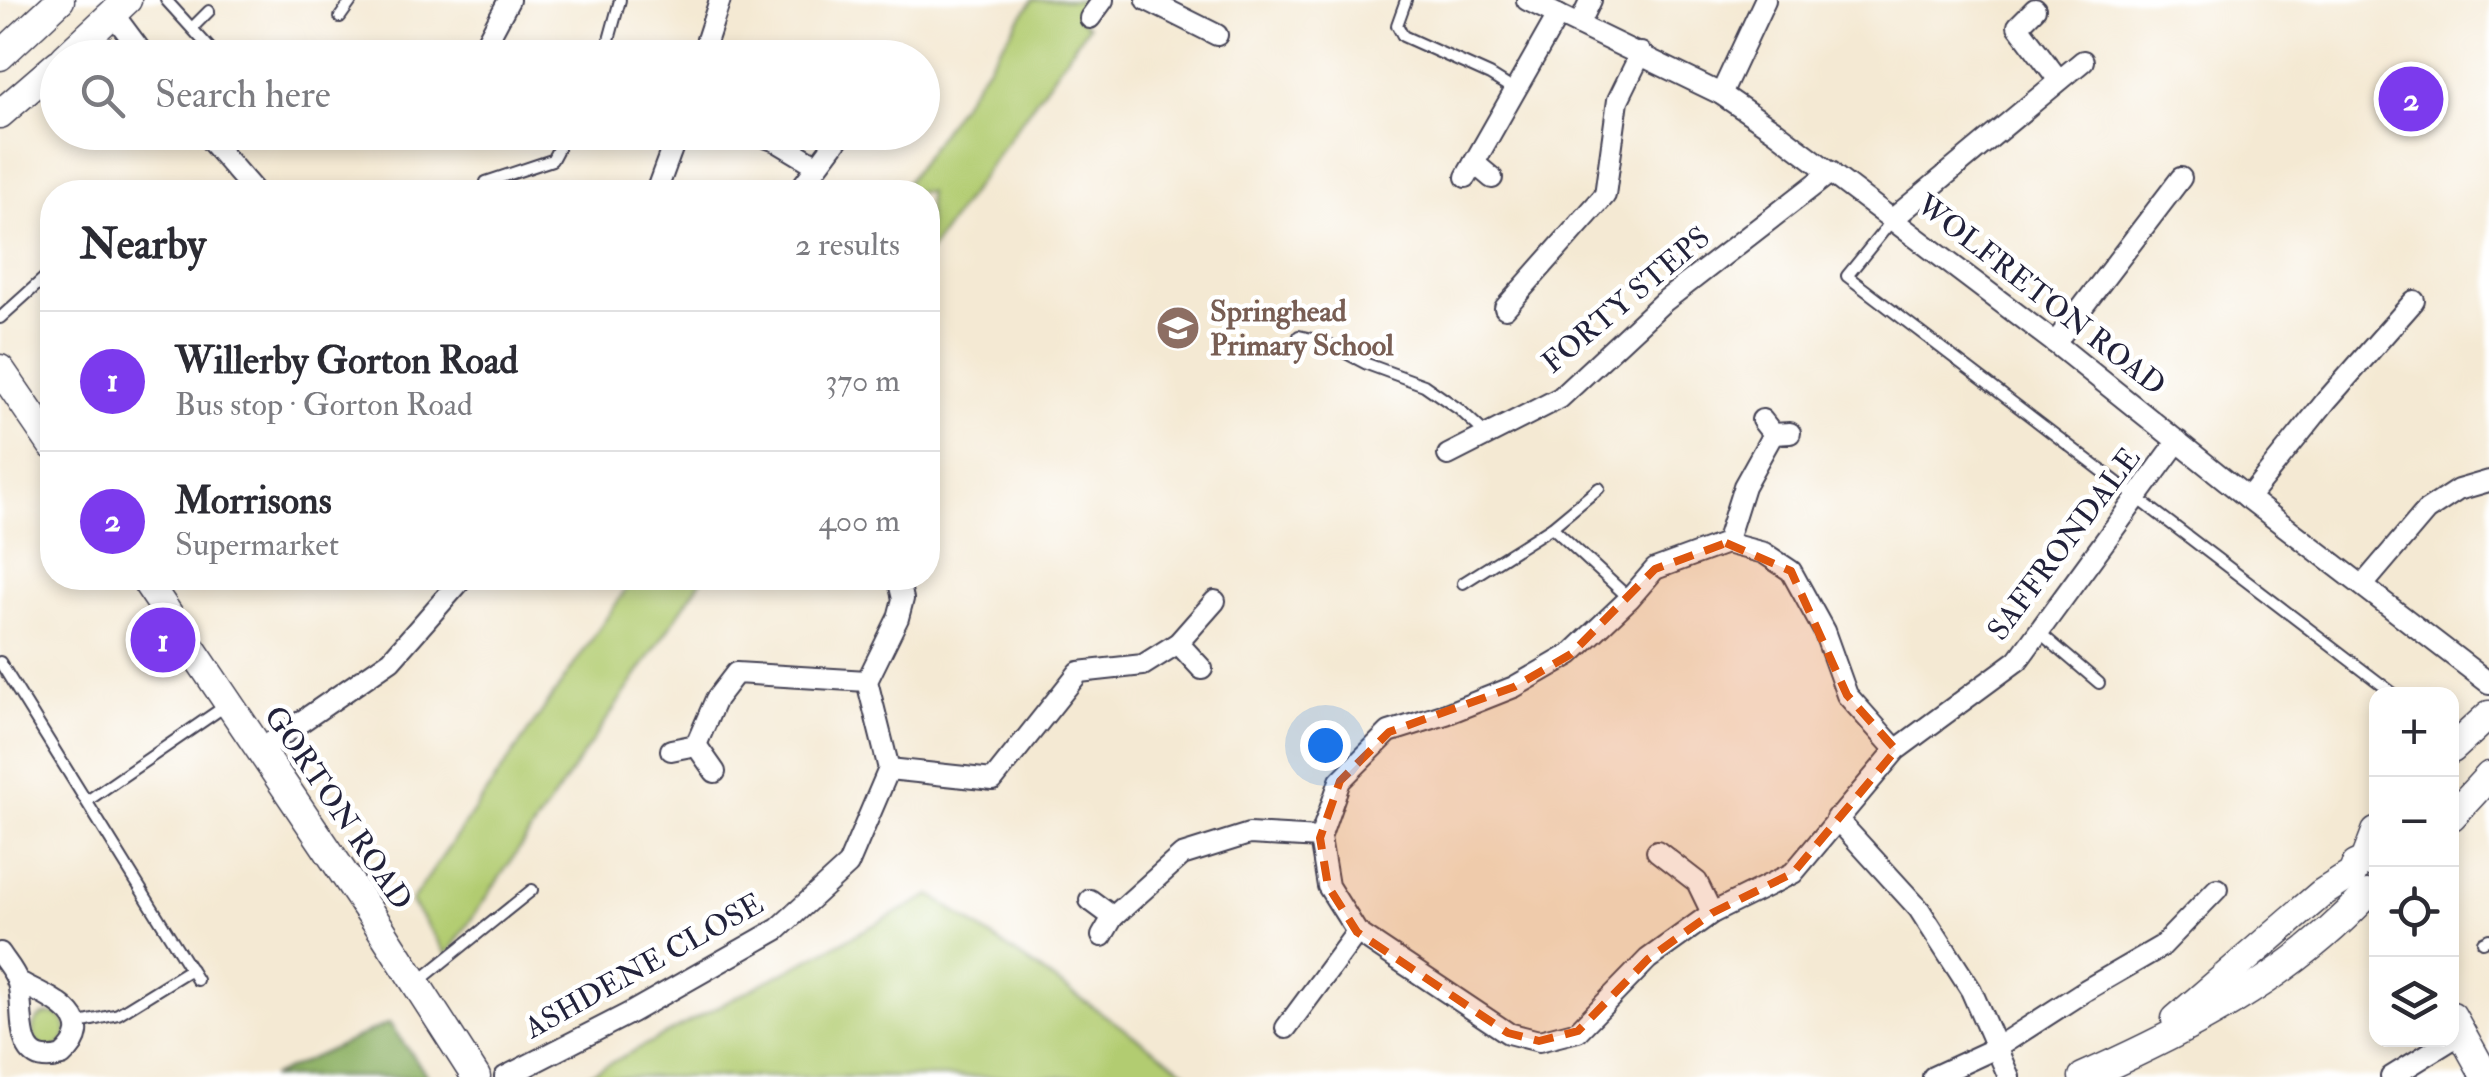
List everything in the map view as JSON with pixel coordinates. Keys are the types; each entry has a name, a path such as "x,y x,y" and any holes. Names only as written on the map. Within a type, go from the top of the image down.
{"main road":[{"path":"0,56 60,0"},
{"path":"85,40 120,8"},
{"path":"0,114 40,80"},
{"path":"0,369 40,427"},
{"name":"GORTON ROAD","path":"152,590 476,1077"},
{"path":"2459,739 2489,715"},
{"path":"2459,808 2489,776"},
{"path":"2083,1077 2138,1052 2322,893 2367,877"},
{"path":"2459,1029 2486,1077"}],"street":[{"path":"488,40 509,0"},
{"path":"707,40 720,0"},
{"path":"1090,18 1102,0"},
{"path":"1147,0 1218,35"},
{"name":"WOLFRETON ROAD","path":"1527,0 1720,94 1831,172 2055,342 2248,498 2489,683"},
{"path":"1579,26 1591,0"},
{"path":"1720,94 1766,0"},
{"path":"120,8 137,40"},
{"path":"2035,9 2018,26 2058,79"},
{"path":"1492,178 1470,170 1558,15"},
{"path":"1504,308 1605,195 1618,100 1640,53"},
{"path":"1894,218 2083,61"},
{"path":"219,150 245,180"},
{"path":"660,180 671,150"},
{"path":"791,150 816,165"},
{"path":"806,180 828,150"},
{"name":"FORTY STEPS","path":"1448,455 1560,398 1662,303 1831,172"},
{"path":"2055,342 2181,178"},
{"path":"2248,498 2414,301"},
{"path":"1775,429 1744,486 1726,543 1764,553 1791,571 1824,631 1847,696 1896,750"},
{"name":"SAFFRONDALE","path":"1726,543 1656,568 1571,654 1514,687 1389,732 1340,781 1320,838 1328,886 1356,932 1508,1033 1539,1042 1578,1031 1648,960 1712,912 1792,874 1896,750 2018,660 2178,441"},
{"path":"2363,584 2426,511 2458,490 2489,481"},
{"path":"260,750 391,660 452,590"},
{"path":"901,590 903,599 898,618 867,682 889,769 992,780 1073,664 1143,665 1178,643 1215,601"},
{"path":"1178,643 1202,669"},
{"path":"696,746 716,699 736,673 867,682"},
{"path":"670,750 696,746"},
{"path":"696,746 715,772"},
{"name":"ASHDENE CLOSE","path":"505,1077 632,1012 778,928 848,865 889,769"},
{"path":"1836,818 1919,910 1972,990 2009,1077"},
{"path":"1102,936 1113,917 1182,855 1250,834 1320,838"},
{"path":"1657,851 1697,882 1712,912"},
{"path":"1934,1077 1996,1048 2162,946 2217,889"},
{"path":"1090,900 1113,917"},
{"path":"1282,1031 1356,932"},
{"path":"0,953 17,980 24,1038 35,1053 62,1056 75,1042 76,1024 64,1006 17,980"},
{"path":"2391,1077 2429,1047"}],"lane":[{"path":"166,0 204,40"},
{"path":"340,17 352,0"},
{"path":"609,40 620,0"},
{"path":"1406,0 1396,26 1403,36 1490,75 1515,91"},
{"path":"193,26 210,11"},
{"path":"492,180 552,160 557,150"},
{"path":"1894,218 1847,276 2385,687"},
{"path":"0,318 40,282"},
{"path":"1299,336 1325,342 1367,364 1424,385 1460,410 1486,435"},
{"path":"1463,583 1552,527 1600,488"},
{"path":"1552,527 1630,598"},
{"path":"2039,632 2099,683"},
{"path":"0,662 194,974 118,1014 76,1024"},
{"path":"86,801 228,704"},
{"path":"414,985 532,890"}],"highlighted area":[{"path":"1726,543 1791,571 1847,695 1896,750 1793,873 1712,913 1648,959 1578,1031 1539,1041 1508,1033 1357,932 1328,886 1320,838 1340,781 1389,732 1514,687 1571,654 1655,569"}],"green space":[{"path":"1033,0 1092,0 1078,19 1088,26 940,236 940,180 908,180 929,150 940,150 940,134"},
{"path":"626,590 695,590 447,955 411,902"},
{"path":"931,895 1194,1077 584,1077"},
{"path":"50,1014 62,1019 67,1031 62,1043 50,1048 38,1043 33,1031 38,1019"},
{"path":"389,1023 428,1077 270,1077"}],"place":[{"name":"Morrisons","path":"2411,99"},
{"name":"Springhead Primary School","path":"1178,328"},
{"name":"Willerby Gorton Road","path":"163,640"}]}
